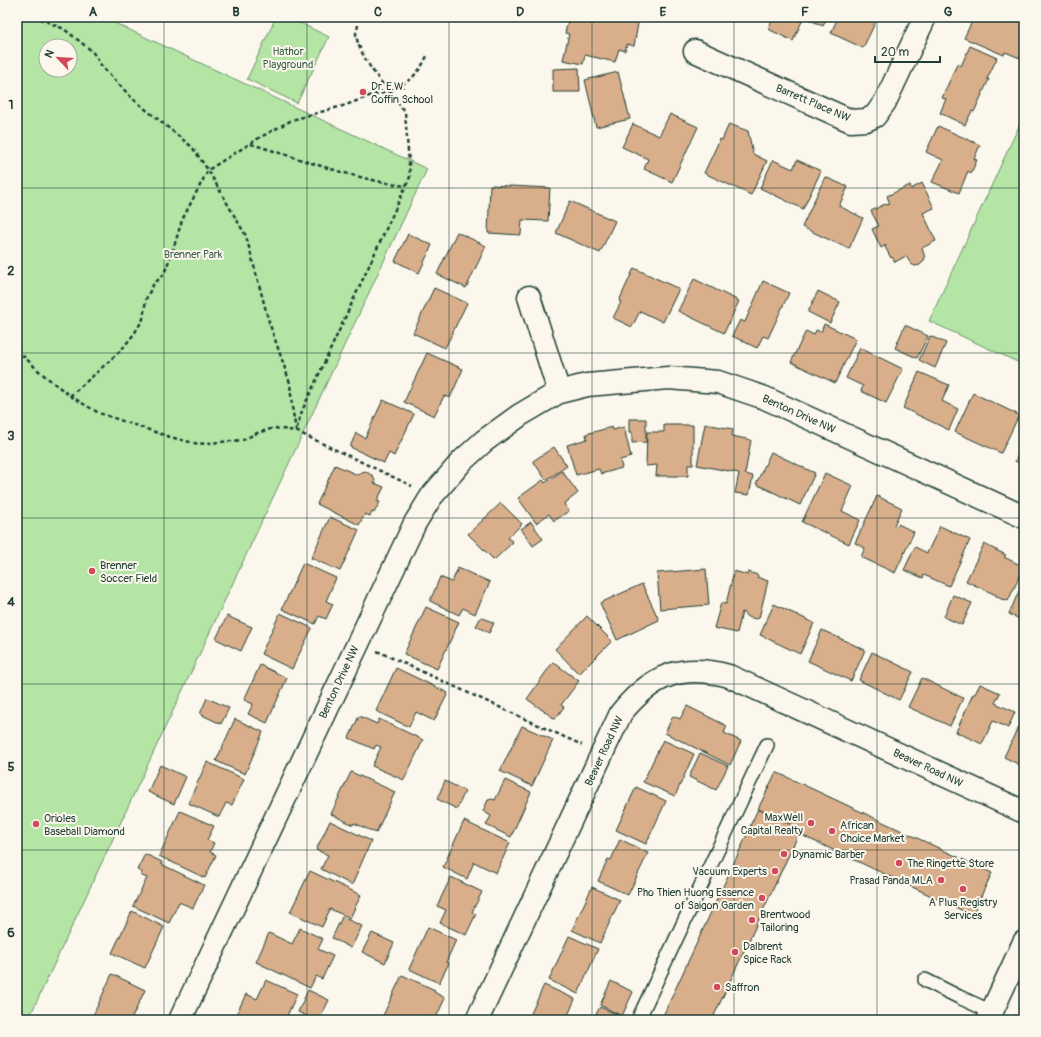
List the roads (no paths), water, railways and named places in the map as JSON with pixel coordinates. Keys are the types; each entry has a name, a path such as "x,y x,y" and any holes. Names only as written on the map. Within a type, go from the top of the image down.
{"street":[{"name":"Barrett Place NW","path":"695,51 851,121 866,120 876,116 885,102 925,17"},
{"path":"529,297 559,392"},
{"name":"Benton Drive NW","path":"180,1020 415,523 431,497 462,461 484,441 520,415 559,392 594,385 668,378 718,382 765,398 1024,517"},
{"name":"Beaver Road NW","path":"477,1020 621,713 633,698 645,688 664,677 698,670 712,671 729,676 1024,812"},
{"path":"990,1016 1024,942"}],"lane":[{"path":"638,1020 767,745"},
{"path":"925,980 959,997 990,1016"}],"place":[{"name":"Dr. E.W. Coffin School","path":"363,92"},
{"name":"Brenner Soccer Field","path":"92,571"},
{"name":"MaxWell Capital Realty","path":"811,823"},
{"name":"Orioles Baseball Diamond","path":"36,824"},
{"name":"African Choice Market","path":"832,831"},
{"name":"Dynamic Barber","path":"784,854"},
{"name":"The Ringette Store","path":"899,863"},
{"name":"Vacuum Experts","path":"775,871"},
{"name":"Prasad Panda MLA","path":"941,880"},
{"name":"A Plus Registry Services","path":"963,889"},
{"name":"Pho Thien Huong Essence of Saigon Garden","path":"762,898"},
{"name":"Brentwood Tailoring","path":"752,920"},
{"name":"Dalbrent Spice Rack","path":"735,952"},
{"name":"Saffron","path":"717,987"}],"park label":[{"name":"Hathor Playground","path":"288,57"},
{"name":"Brenner Park","path":"193,254"}]}
